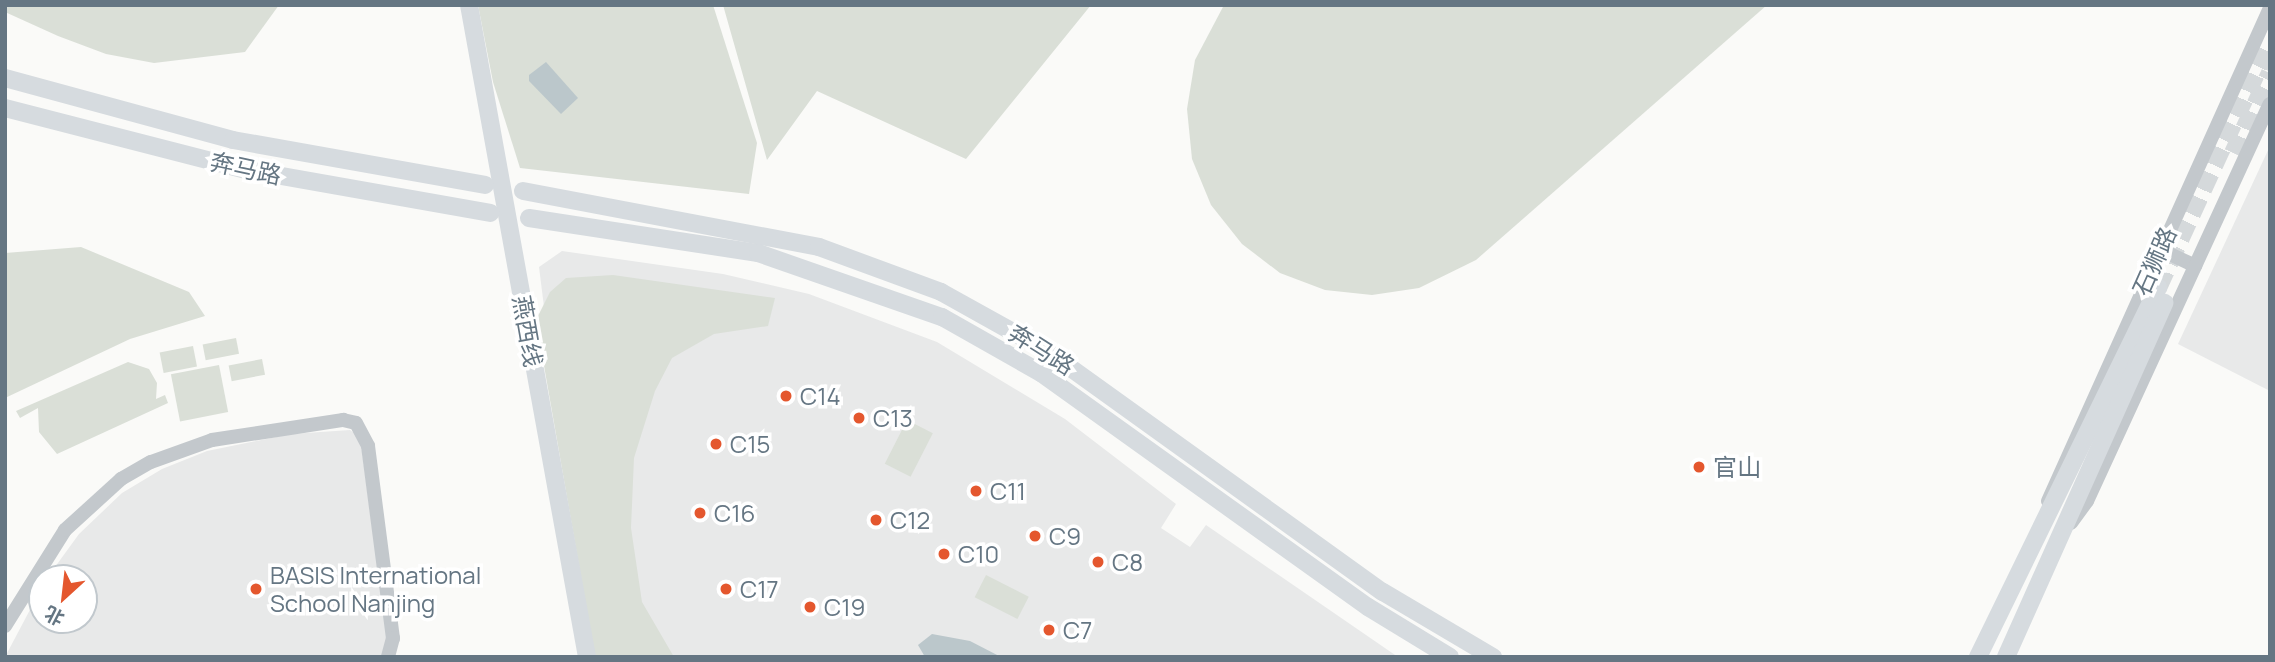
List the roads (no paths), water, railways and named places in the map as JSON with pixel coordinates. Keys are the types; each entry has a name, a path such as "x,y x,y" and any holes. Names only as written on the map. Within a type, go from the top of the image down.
{"main road":[{"name":"燕西线","path":"469,5 587,657"},
{"name":"奔马路","path":"5,78 233,140 485,184"},
{"name":"奔马路","path":"5,108 247,170 490,213"},
{"name":"奔马路","path":"523,191 819,247 941,292 1059,359 1383,592 1493,657"},
{"name":"奔马路","path":"529,218 758,253 942,317 1041,373 1368,607 1450,657"},
{"name":"石狮路","path":"1978,657 2045,517 2163,290 2074,497 2064,533 2006,657"}],"street":[{"name":"石狮路","path":"2045,517 2052,485 2270,8"},
{"name":"石狮路","path":"2064,533 2087,500 2270,104"},
{"path":"2159,249 2195,266"},
{"path":"5,626 40,564 65,530 121,479 151,461 212,440 343,420 356,423 368,446 393,638 388,657"}],"tunnel":[{"path":"2158,288 2270,43"},
{"path":"2233,153 2270,73"}],"place":[{"name":"C14","path":"786,396"},
{"name":"C13","path":"859,418"},
{"name":"C15","path":"716,444"},
{"name":"官山","path":"1699,467"},
{"name":"C11","path":"976,491"},
{"name":"C16","path":"700,513"},
{"name":"C12","path":"876,520"},
{"name":"C9","path":"1035,536"},
{"name":"C10","path":"944,554"},
{"name":"C8","path":"1098,562"},
{"name":"BASIS International School Nanjing","path":"256,589"},
{"name":"C17","path":"726,589"},
{"name":"C19","path":"810,607"},
{"name":"C7","path":"1049,630"}]}
